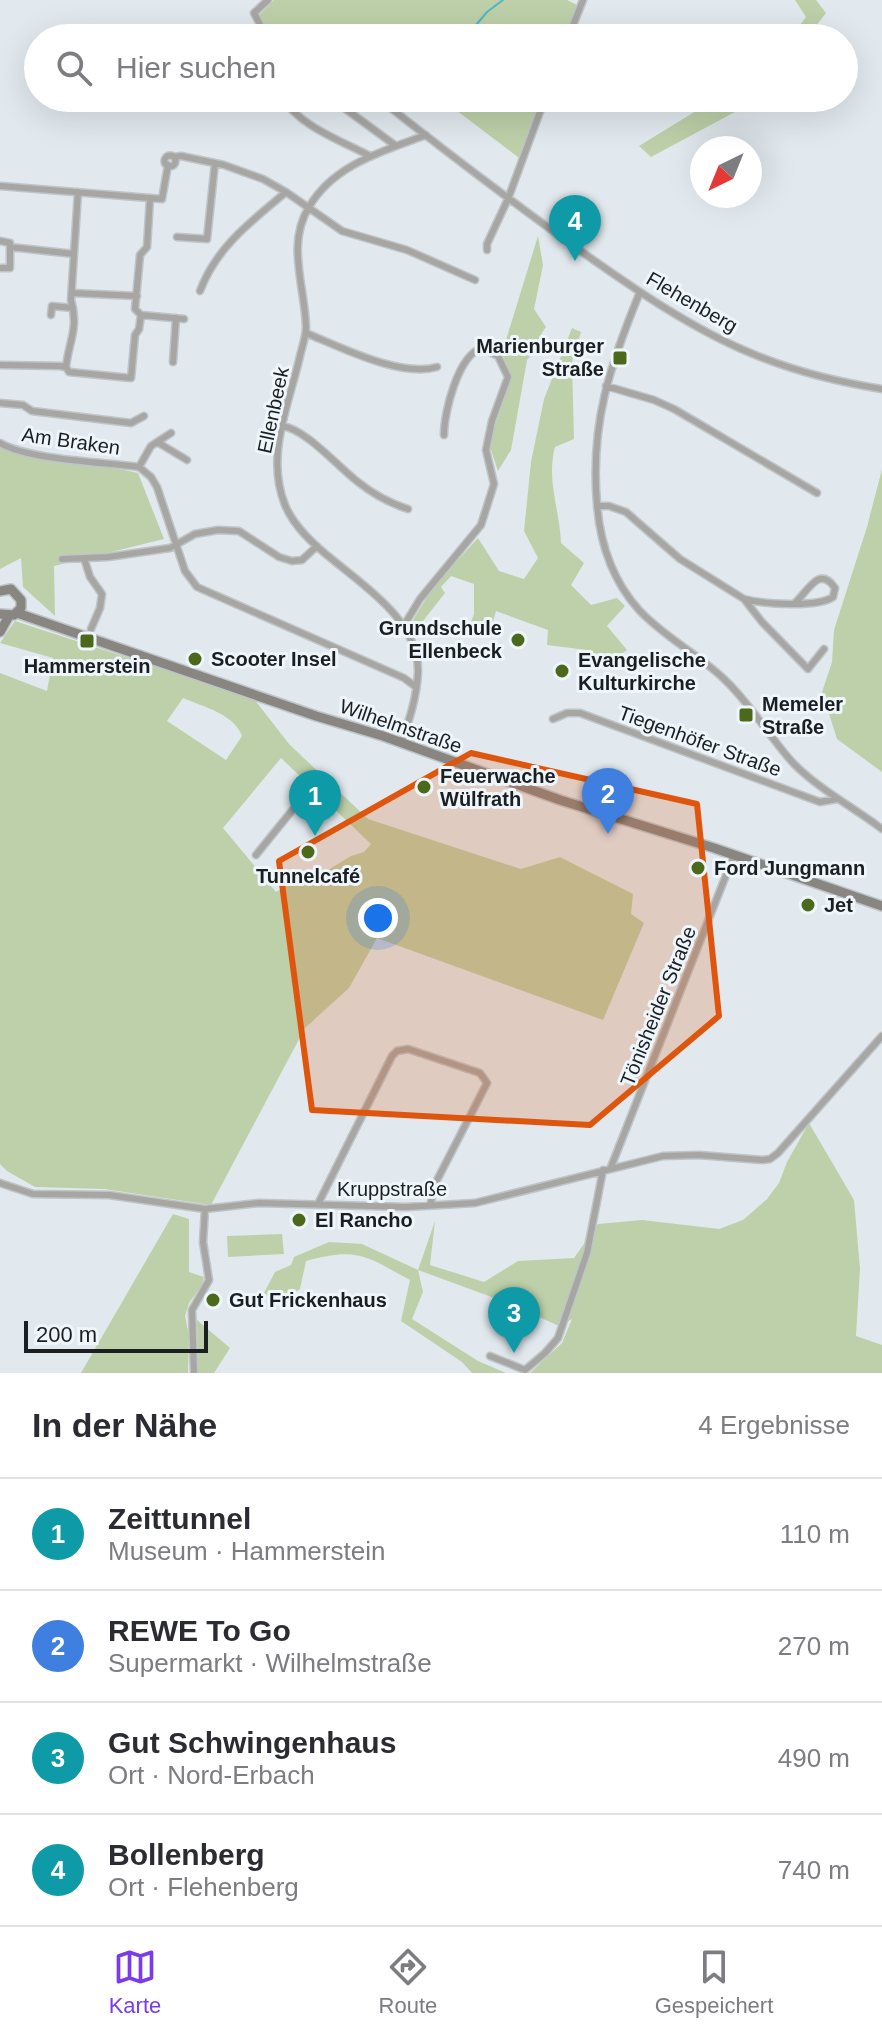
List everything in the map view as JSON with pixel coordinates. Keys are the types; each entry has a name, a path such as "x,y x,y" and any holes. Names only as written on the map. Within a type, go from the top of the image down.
{"main road":[{"name":"Wilhelmstraße","path":"0,591 16,591 11,613 882,906"},
{"path":"0,632 11,613"}],"street":[{"path":"260,24 254,13 268,0"},
{"path":"574,24 583,0"},
{"path":"296,112 311,124 370,156"},
{"path":"350,112 396,146"},
{"name":"Flehenberg","path":"396,112 508,199 640,292 710,333 752,354 816,375 882,389"},
{"path":"487,250 540,112"},
{"path":"307,208 340,173 370,156 426,135"},
{"path":"0,186 162,199 168,165 174,165 174,157 181,156 215,163 263,179 342,231 407,250 475,280"},
{"path":"177,237 207,239 215,163"},
{"path":"78,192 72,293 75,316 66,367 69,372 131,378 135,335 141,315"},
{"path":"200,291 205,274 224,247 286,192"},
{"path":"150,198 147,247 140,255 135,309 141,315 184,319"},
{"name":"Ellenbeek","path":"307,208 297,260 306,333 277,448 278,482 296,524 317,546 372,591 403,627 415,654 418,671 411,716 401,743"},
{"path":"0,241 10,243 10,268 0,268"},
{"path":"10,247 74,254"},
{"path":"640,292 619,342 606,386 595,443 599,529 605,554 615,575 639,609 725,679 795,764 837,799 882,829"},
{"path":"72,293 137,296"},
{"path":"51,315 52,306 73,308"},
{"path":"173,362 176,318"},
{"path":"306,333 394,365 416,370 437,367"},
{"path":"403,627 420,599 481,525 487,512 495,477 486,450 492,421 508,377 498,356 482,348 474,351 467,361 447,406 444,435"},
{"path":"0,365 66,367"},
{"path":"606,386 674,409 817,493"},
{"path":"0,403 23,405 32,411 126,423 144,416"},
{"path":"282,426 288,426 304,436 379,497 408,509"},
{"name":"Am Braken","path":"139,467 151,446 171,433"},
{"path":"157,442 187,460"},
{"name":"Am Braken","path":"0,443 34,455 139,467 157,487 185,571 197,587 404,678 416,687"},
{"path":"597,506 609,506 626,512 680,559 744,599 759,603 795,603 825,602 833,597 835,588 829,580 821,577 815,579 795,603"},
{"path":"62,559 154,550 202,533 239,531 279,557 292,561 302,560 317,546"},
{"path":"84,558 90,577 102,594 91,629"},
{"path":"744,599 808,669 824,649"},
{"name":"Tiegenhöfer Straße","path":"553,719 567,713 580,713 820,802 837,799"},
{"path":"256,855 307,792"},
{"name":"Tönisheider Straße","path":"490,1356 525,1370 558,1338 587,1253 607,1169 734,855"},
{"name":"Kruppstraße","path":"0,1183 33,1194 109,1195 205,1209 259,1203 380,1208 475,1203 678,1154 752,1161 770,1159 882,1036"},
{"path":"318,1204 392,1056 397,1051 408,1049 480,1073 487,1083 435,1184 430,1206"},
{"path":"194,1373 192,1310 209,1280 203,1242 205,1209"}],"highlighted area":[{"path":"471,753 697,804 719,1016 590,1125 312,1110 279,861"}],"green space":[{"path":"274,0 567,0 577,5 570,24 263,24 259,15"},
{"path":"795,0 816,0 826,13 818,24 801,24 806,17"},
{"path":"459,112 539,112 522,160"},
{"path":"694,112 735,112 690,136 651,157 639,146"},
{"path":"538,236 543,265 534,309 546,327 527,360 511,450 498,471 489,444 511,379 502,353"},
{"path":"572,328 581,332 572,362 574,439 555,447 553,483 561,543 584,563 571,585 591,605 617,598 625,606 607,626 627,650 609,663 587,650 547,645 548,630 496,611 489,635 466,636 474,614 474,584 451,576 441,587 445,593 419,626 413,620 433,587 478,538 499,571 524,579 538,558 524,531 531,462 544,399"},
{"path":"0,444 138,473 164,539 54,566 55,616 23,587 21,558 0,569"},
{"path":"882,469 882,772 837,739 822,692 832,662 834,630"},
{"path":"15,621 254,699 289,744 368,819 521,869 560,857 633,894 631,914 644,923 603,1020 377,938 349,988 305,1028 211,1205 104,1189 35,1187 7,1171 0,1164 0,673 47,691 53,658 0,643","holes":["183,698 217,712 238,728 242,736 226,760 167,721","281,758 371,844 364,852 328,870 316,868 276,892 223,828"]},
{"path":"809,1123 854,1200 860,1269 856,1336 882,1345 882,1373 530,1373 562,1343 572,1319 559,1326 508,1303 418,1270 435,1221 430,1265 484,1282 518,1261 574,1258 598,1224 642,1220 719,1229 743,1220 767,1199 779,1183"},
{"path":"173,1214 189,1219 189,1272 204,1277 185,1316 189,1335 188,1373 81,1373"},
{"path":"282,1234 284,1254 228,1257 227,1236"},
{"path":"329,1242 362,1244 418,1270 423,1292 412,1319 478,1361 506,1373 472,1373 462,1362 401,1321 410,1280 361,1256 338,1255 306,1261 300,1289 277,1303 264,1293 275,1272 291,1265 294,1257"},
{"path":"197,1320 230,1348 214,1373 198,1373"}],"waterway":[{"path":"477,24 503,0"}],"place":[{"name":"Bollenberg","path":"575,261"},
{"name":"Marienburger Straße","path":"620,358"},
{"name":"Grundschule Ellenbeck","path":"518,640"},
{"name":"Hammerstein","path":"87,641"},
{"name":"Scooter Insel","path":"195,659"},
{"name":"Evangelische Kulturkirche","path":"562,671"},
{"name":"Memeler Straße","path":"746,715"},
{"name":"Feuerwache Wülfrath","path":"424,787"},
{"name":"REWE To Go","path":"608,834"},
{"name":"Zeittunnel","path":"315,836"},
{"name":"Tunnelcafé","path":"308,852"},
{"name":"Ford Jungmann","path":"698,868"},
{"name":"Jet","path":"808,905"},
{"name":"El Rancho","path":"299,1220"},
{"name":"Gut Frickenhaus","path":"213,1300"},
{"name":"Gut Schwingenhaus","path":"514,1353"}]}
